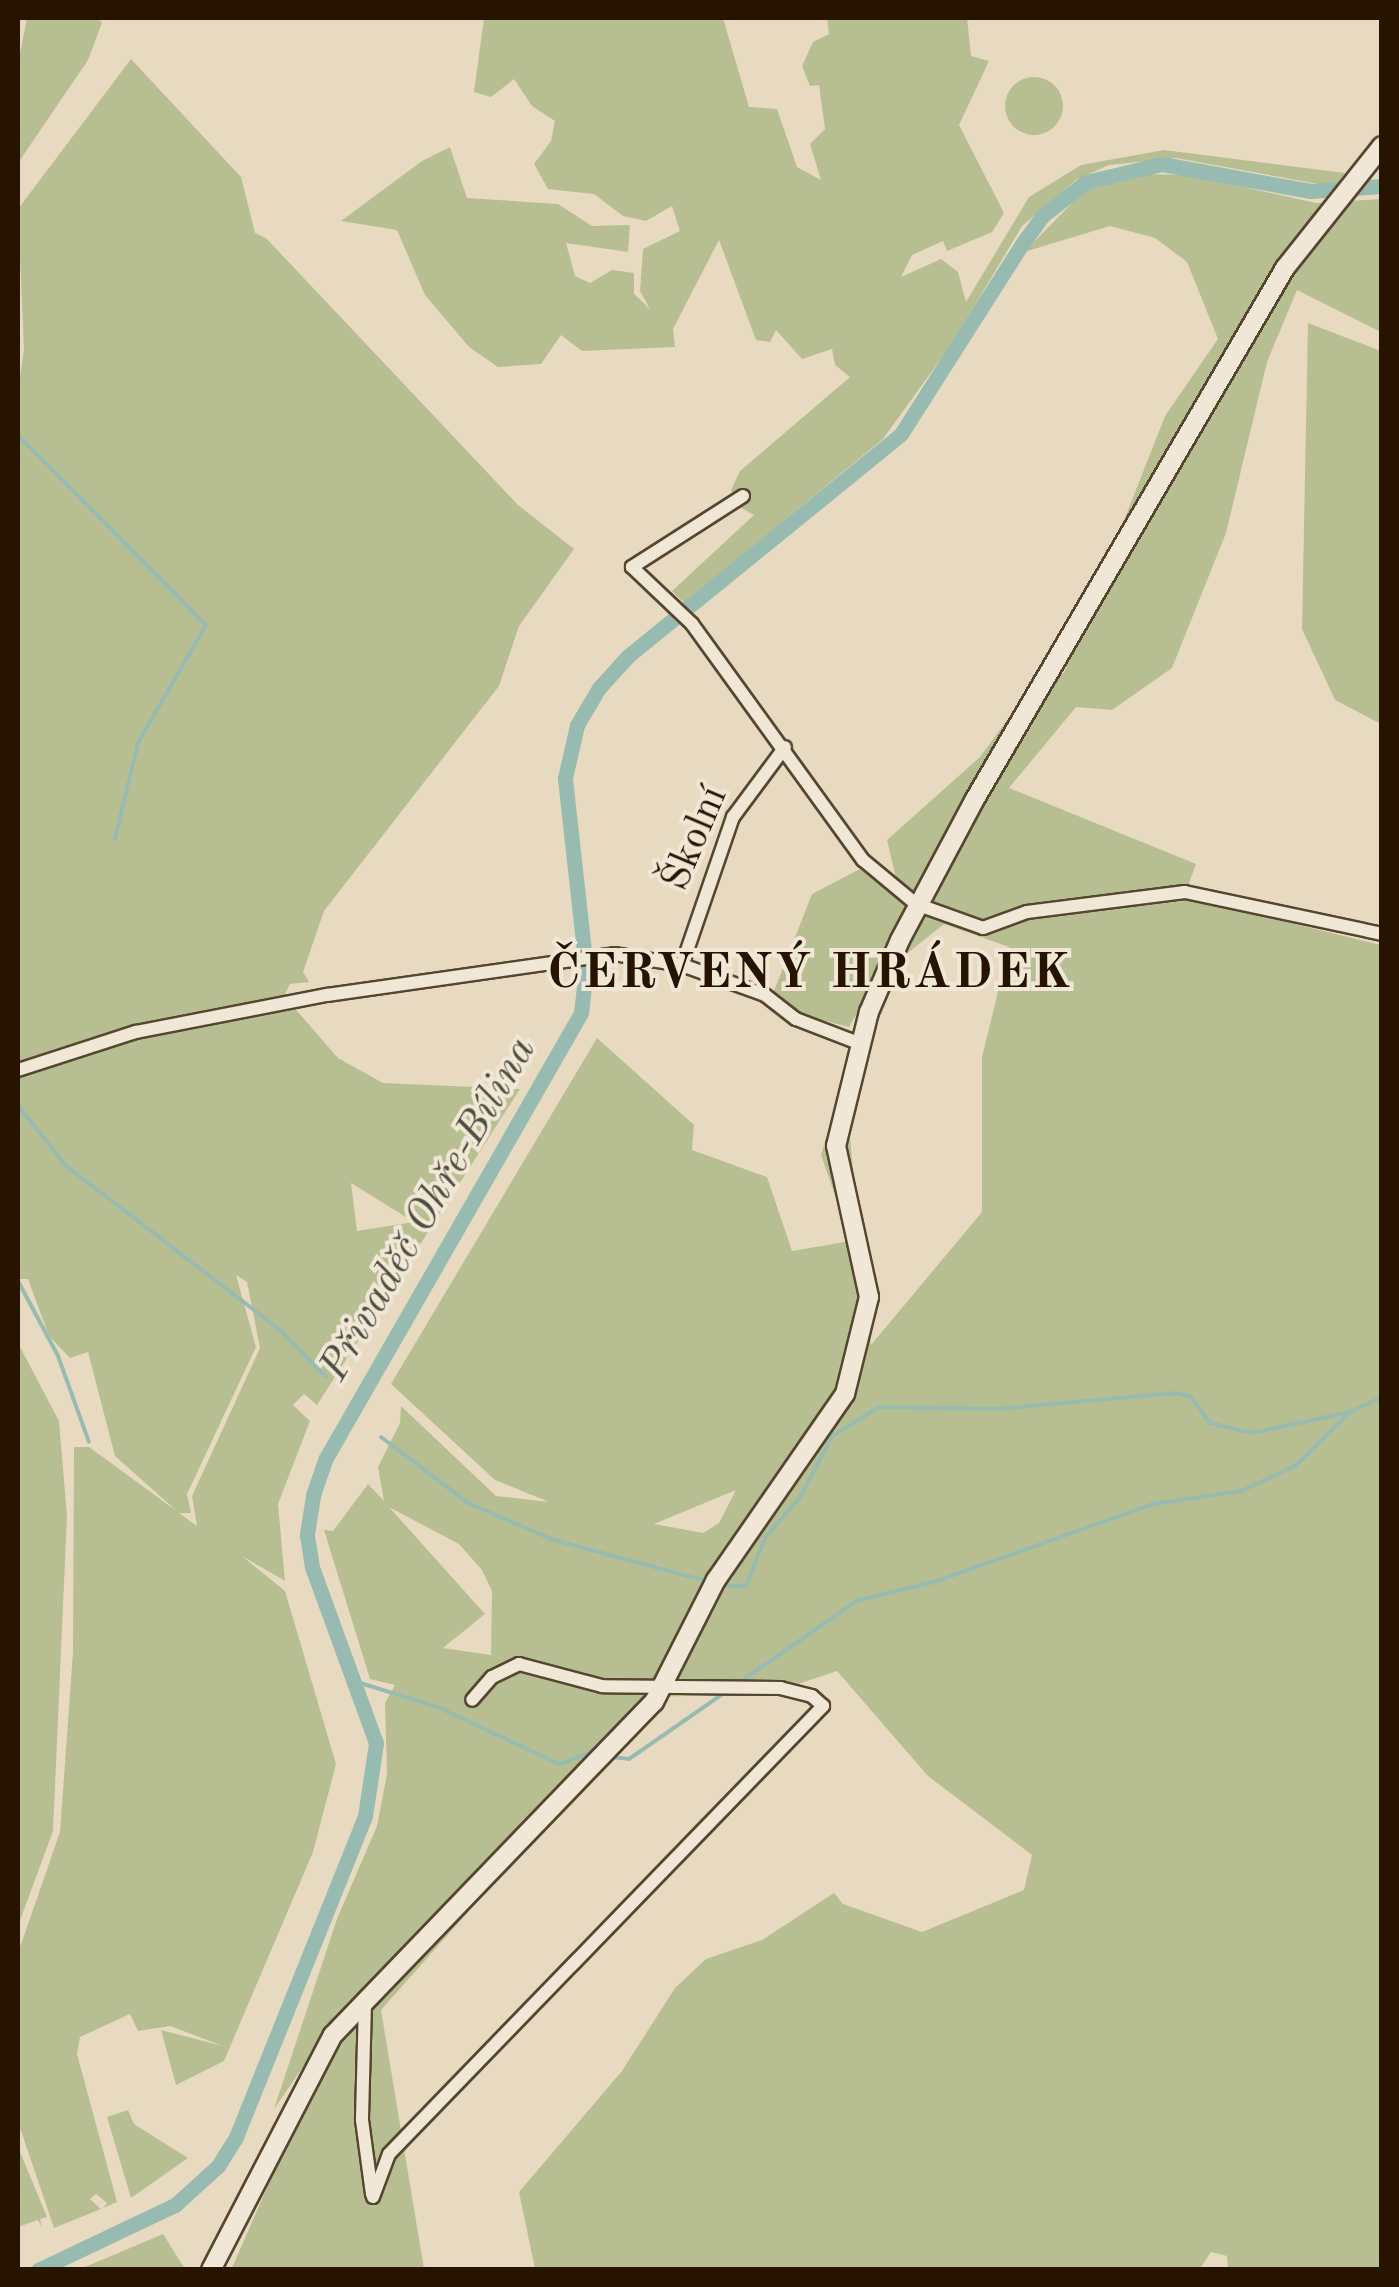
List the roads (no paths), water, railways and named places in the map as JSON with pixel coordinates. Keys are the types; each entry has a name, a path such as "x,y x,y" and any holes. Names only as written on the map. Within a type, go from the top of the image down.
{"street":[{"path":"210,2270 333,2036 549,1816 660,1690 716,1580 845,1394 869,1298 836,1146 861,1044 916,904 1276,284 1382,146"},
{"path":"743,496 632,567 670,598 692,624 863,860 916,904 983,928 1027,912 1186,892 1382,934"},
{"name":"Školní","path":"682,964 732,817 784,747"},
{"path":"18,1070 136,1032 602,955 682,964 765,996 796,1019 861,1044"},
{"path":"365,2003 362,2120 373,2196 389,2154 824,1706 812,1696 781,1688 660,1690 602,1686 519,1664 492,1677 472,1700"}],"waterway":[{"name":"Přivaděč Ohře-Bílina","path":"38,2270 175,2205 218,2166 236,2137 365,1816 376,1743 312,1567 307,1534 313,1495 326,1458 581,1013 586,969 565,778 577,725 599,688 628,656 901,434 1042,216 1086,182 1162,164 1311,191 1382,186"},
{"path":"18,435 206,625 138,743 115,839"},
{"path":"18,1105 65,1165 280,1330 326,1377"},
{"path":"18,1281 58,1356 89,1442"},
{"path":"720,1585 746,1586 765,1538 801,1496 832,1436 879,1407 997,1409 1177,1393 1191,1397 1210,1423 1252,1433 1350,1412 1382,1397"},
{"path":"740,1682 856,1601 934,1582 1153,1504 1241,1491 1295,1466 1350,1412"},
{"path":"381,1437 468,1503 554,1540 706,1581"},
{"path":"354,1681 440,1708 559,1764 598,1750"},
{"path":"611,1757 629,1759 724,1693"}],"district":[{"name":"ČERVENÝ HRÁDEK","path":"810,975"}]}
